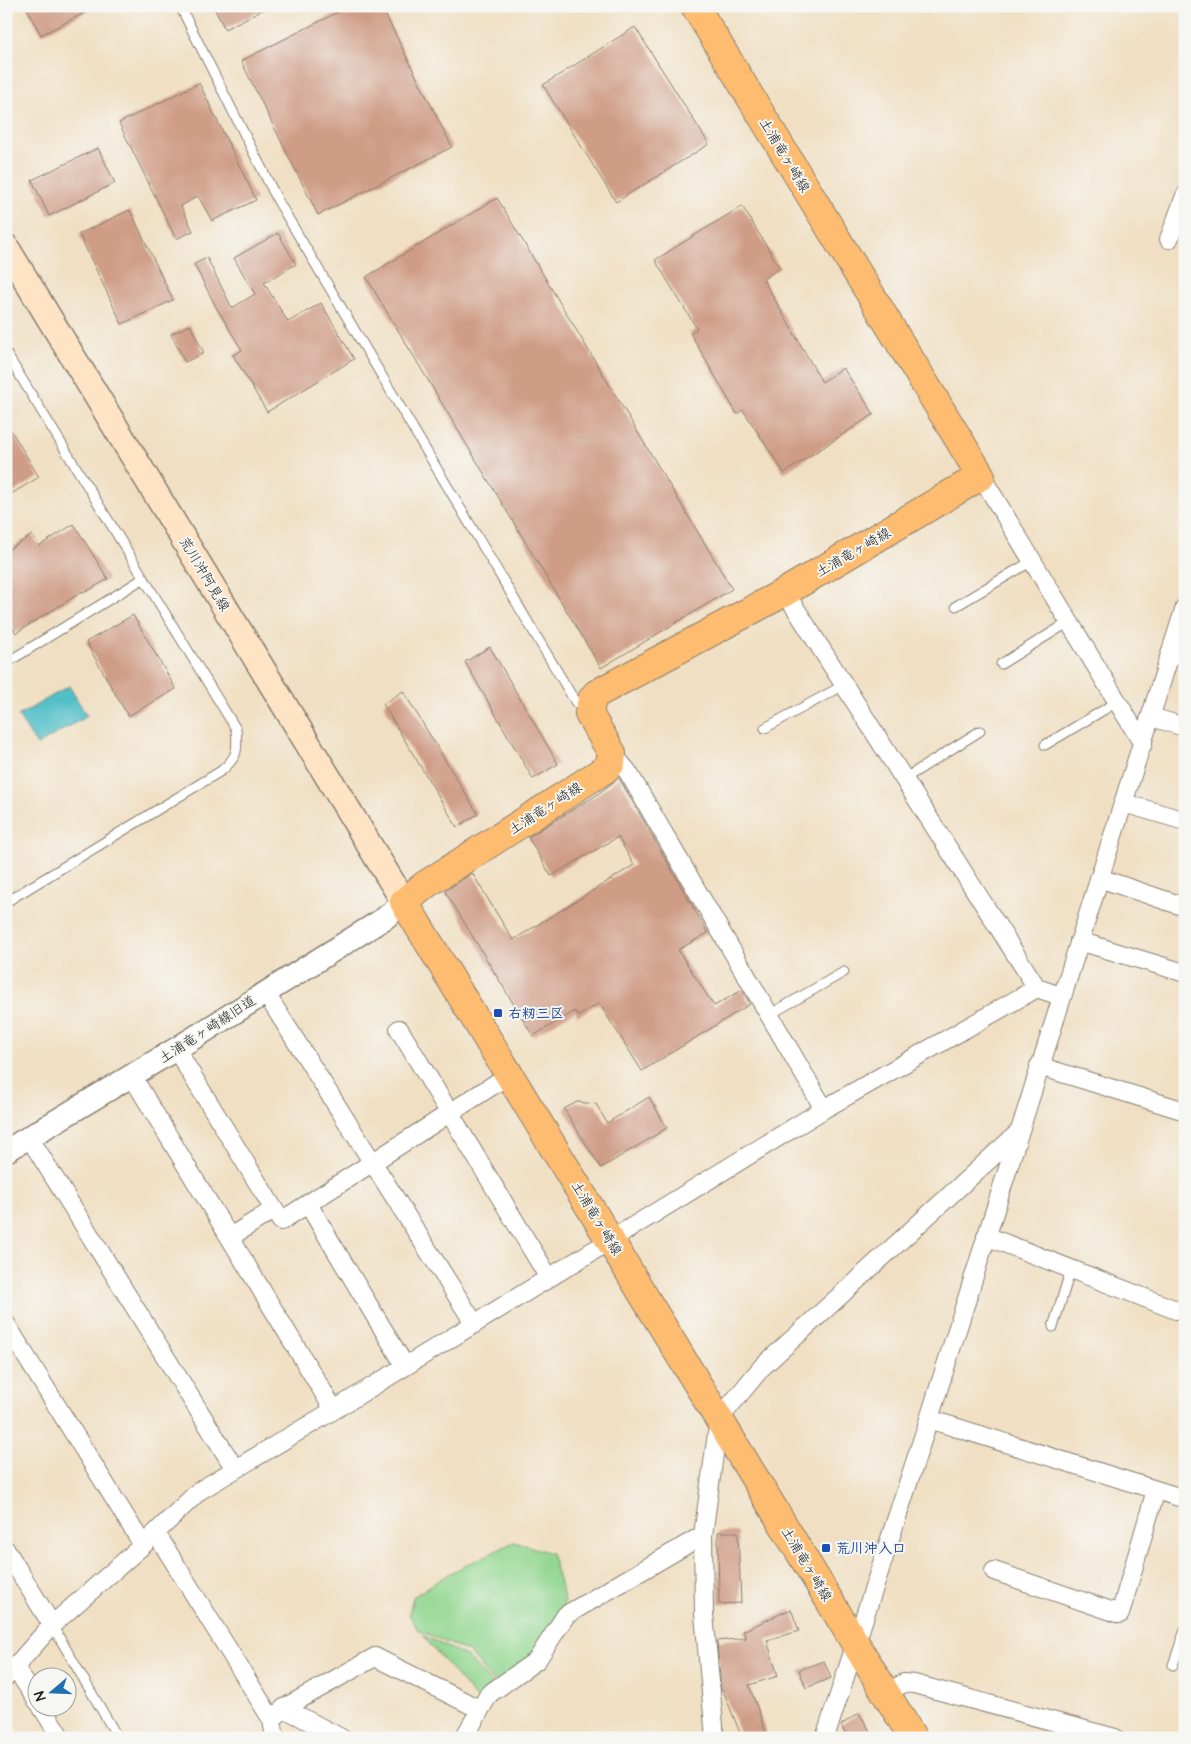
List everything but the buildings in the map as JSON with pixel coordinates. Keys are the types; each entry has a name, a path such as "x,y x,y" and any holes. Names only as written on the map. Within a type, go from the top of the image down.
{"main road":[{"name":"土浦竜ヶ崎線","path":"590,708 596,694 785,592 981,476 695,6"},
{"name":"荒川沖阿見線","path":"6,247 404,902"},
{"path":"590,708 591,721 612,753"},
{"name":"土浦竜ヶ崎線","path":"612,753 611,763 604,770 425,885 404,902 913,1738"}],"street":[{"path":"1169,239 1185,196"},
{"path":"981,476 1143,744"},
{"path":"785,592 1037,988 1060,996"},
{"path":"824,1738 929,1419 1060,996 1100,878 1185,607"},
{"path":"1151,717 1185,727"},
{"path":"612,753 628,772 824,1109"},
{"path":"1124,803 1185,821"},
{"path":"1100,878 1185,907"},
{"name":"土浦竜ヶ崎線旧道","path":"6,1151 176,1049 384,918 404,902"},
{"path":"1079,941 1185,973"},
{"path":"28,1691 11,1673 52,1625 143,1545 199,1490 334,1410 824,1109 1037,988"},
{"path":"265,992 474,1323"},
{"path":"399,1029 549,1278"},
{"path":"176,1049 280,1221 510,1074"},
{"path":"1039,1066 1185,1111"},
{"path":"132,1076 334,1410"},
{"path":"710,1735 702,1535 719,1419 762,1368 1018,1134"},
{"path":"29,1137 235,1469"},
{"path":"308,1204 405,1366"},
{"path":"230,1237 273,1210"},
{"path":"986,1236 1176,1310"},
{"path":"6,1324 143,1545"},
{"path":"929,1419 1185,1500"},
{"path":"994,1571 1120,1614 1156,1490"},
{"path":"156,1532 272,1720 275,1738"},
{"path":"464,1738 479,1709 490,1694 537,1660 566,1614 702,1535"},
{"path":"6,1550 52,1625"},
{"path":"272,1720 284,1708 375,1657 479,1709"},
{"path":"886,1693 904,1683 914,1684 1115,1738"},
{"path":"284,1708 341,1738"},
{"path":"47,1716 61,1738"}],"lane":[{"path":"180,6 278,202 576,703 590,708"},
{"path":"6,353 236,729 238,745 234,760 221,771 6,902"},
{"path":"956,606 1032,561"},
{"path":"6,663 144,578"},
{"path":"1001,664 1069,622"},
{"path":"765,728 844,685"},
{"path":"1045,745 1117,702"},
{"path":"904,779 980,731"},
{"path":"769,1015 844,972"},
{"path":"1053,1327 1071,1269"},
{"path":"52,1625 118,1738"},
{"path":"1173,1665 1185,1630"}],"green space":[{"path":"514,1542 551,1553 565,1601 537,1660 499,1688 469,1652 418,1630 409,1614 413,1597 448,1574"},
{"path":"422,1635 466,1656 494,1686 480,1703"}],"water":[{"path":"69,686 87,716 37,745 18,716"}],"place":[{"name":"右籾三区","path":"498,1013"},
{"name":"荒川沖入口","path":"826,1548"}]}
